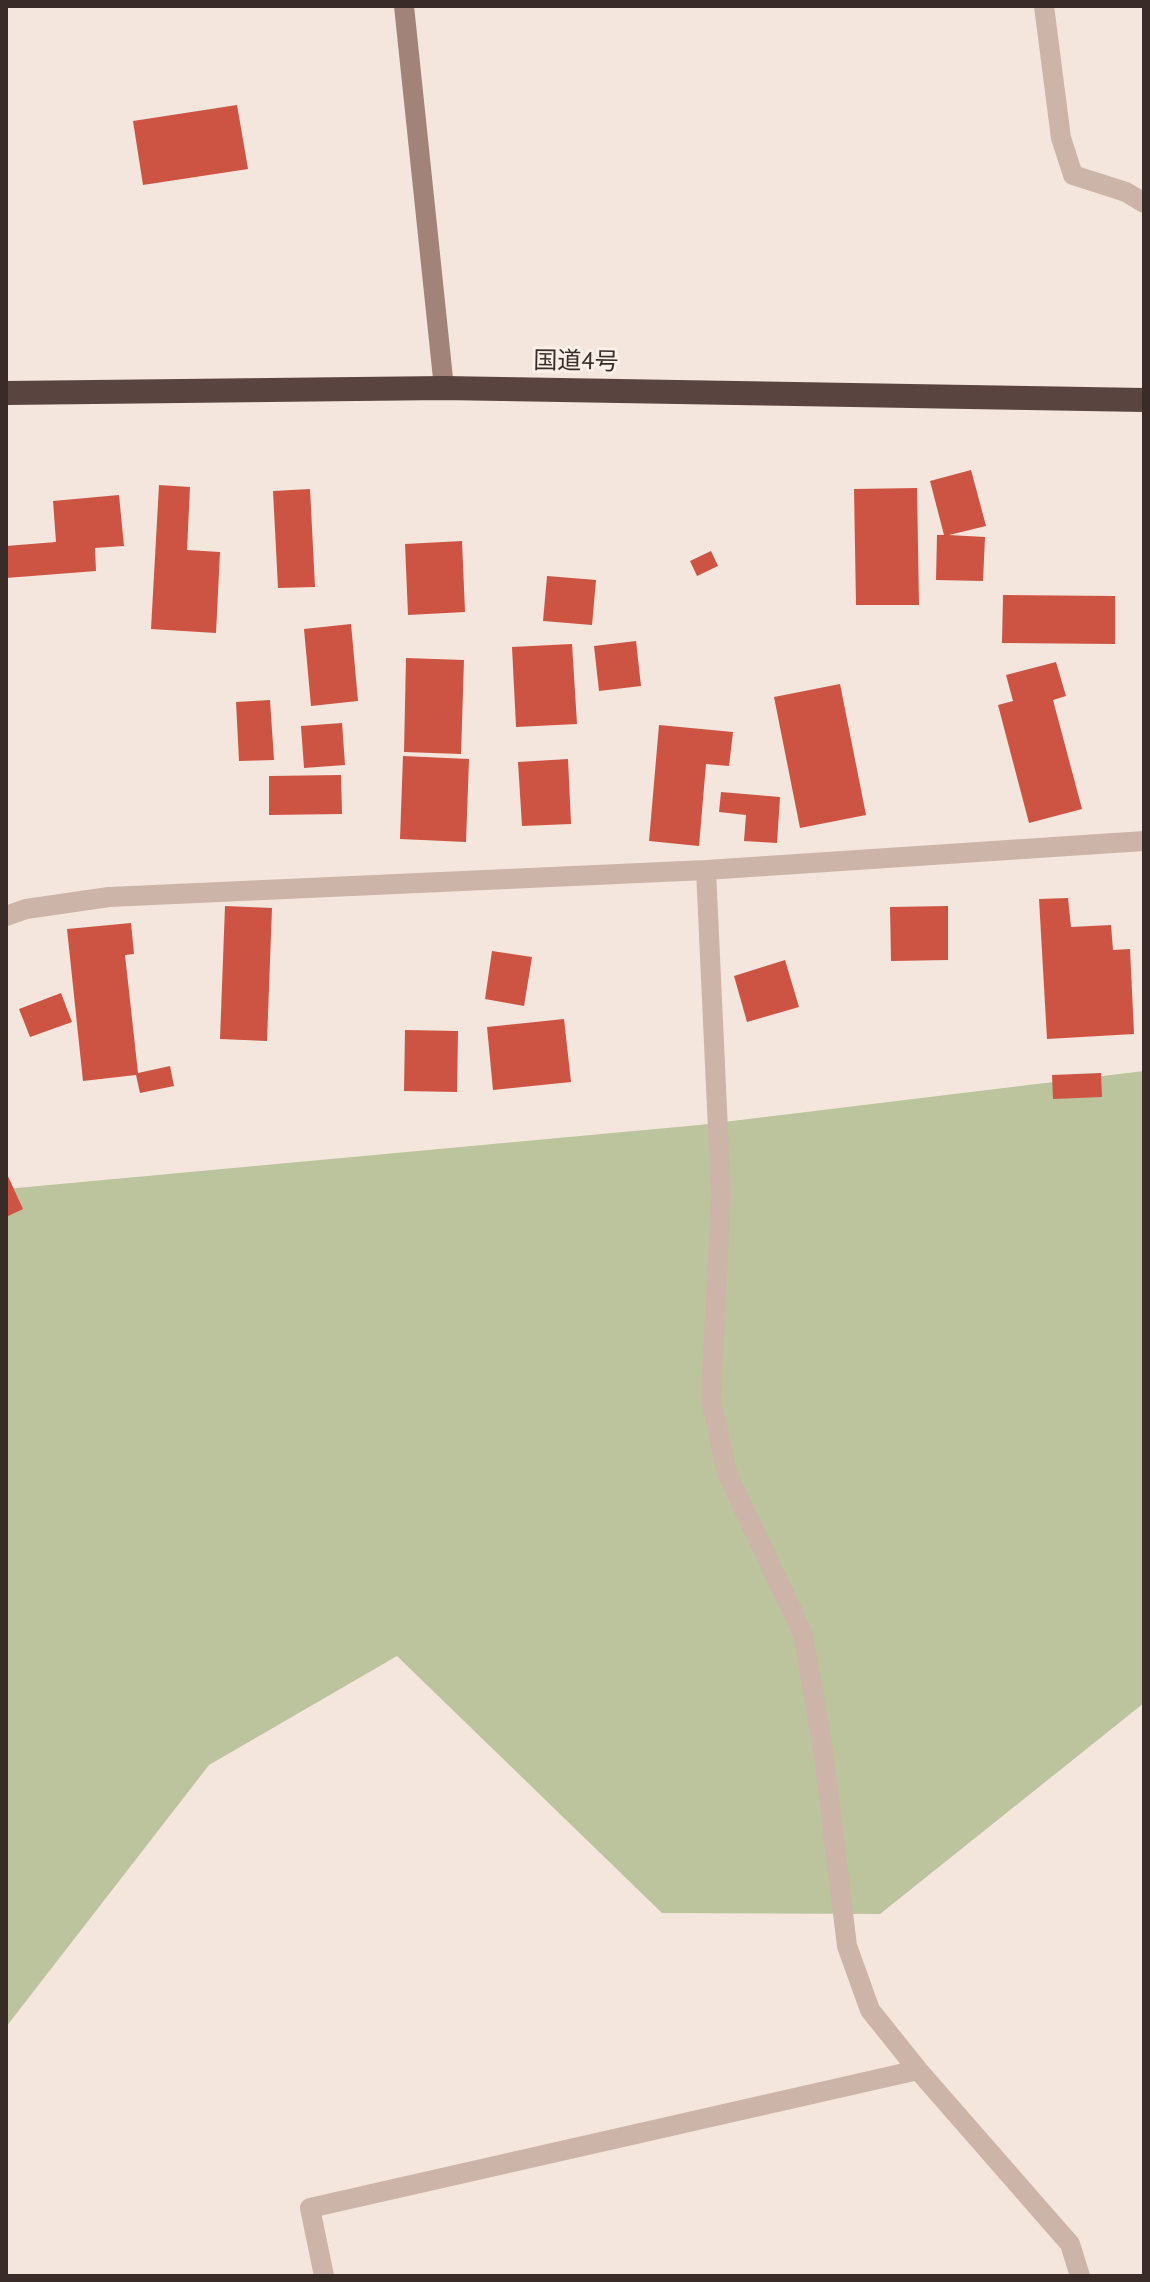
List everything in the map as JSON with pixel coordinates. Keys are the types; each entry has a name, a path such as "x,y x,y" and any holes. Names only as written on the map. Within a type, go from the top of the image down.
{"highway":[{"name":"国道4号","path":"6,393 444,388 1144,400"}],"street":[{"path":"404,6 444,388"},
{"path":"1044,6 1061,138 1073,175 1126,192 1144,203"},
{"path":"6,916 26,909 109,897 706,870 1144,841"},
{"path":"706,870 721,1195 711,1399 727,1473 803,1634 824,1756 847,1946 870,2010 918,2070 1070,2244 1080,2276"},
{"path":"324,2276 310,2208 918,2070"}],"green space":[{"path":"1144,1071 1144,1703 880,1914 662,1913 397,1656 209,1765 6,2027 6,1189 699,1125"}],"building":[{"path":"237,105 248,169 143,185 133,121"},
{"path":"971,470 986,526 949,535 985,537 983,581 936,580 937,535 944,535 930,481"},
{"path":"159,485 190,487 187,550 220,552 216,633 151,629"},
{"path":"917,488 919,605 856,605 854,489"},
{"path":"310,489 315,587 278,588 273,491"},
{"path":"119,495 124,546 95,548 96,571 6,578 6,546 56,542 53,501"},
{"path":"462,541 465,612 408,615 405,544"},
{"path":"711,551 718,566 697,576 690,561"},
{"path":"547,576 596,580 592,625 543,621"},
{"path":"1003,595 1115,596 1115,644 1002,643"},
{"path":"351,624 358,701 311,706 304,629"},
{"path":"636,641 641,686 599,691 594,646"},
{"path":"572,644 577,724 516,727 512,647"},
{"path":"406,658 464,660 461,754 404,752"},
{"path":"1056,662 1066,696 1053,700 1082,809 1029,823 998,705 1013,701 1006,675"},
{"path":"840,684 866,815 800,828 774,697"},
{"path":"270,700 274,760 239,761 236,702"},
{"path":"342,723 345,765 304,768 301,726"},
{"path":"659,725 733,732 729,766 706,764 699,846 649,841"},
{"path":"403,756 469,759 466,842 400,839"},
{"path":"568,759 571,824 522,826 518,762"},
{"path":"341,775 342,814 269,815 269,776"},
{"path":"721,792 780,797 777,843 744,841 746,815 719,812"},
{"path":"1068,898 1071,927 1111,925 1113,950 1130,949 1134,1034 1047,1039 1039,899"},
{"path":"225,906 272,908 267,1041 220,1039"},
{"path":"948,906 948,960 891,961 890,907"},
{"path":"131,923 134,954 125,955 138,1073 170,1066 174,1086 140,1093 136,1075 83,1081 67,929"},
{"path":"492,951 532,957 524,1006 485,999"},
{"path":"785,960 799,1007 747,1022 734,976"},
{"path":"61,993 72,1022 30,1037 19,1009"},
{"path":"564,1019 571,1082 493,1090 487,1027"},
{"path":"405,1030 458,1031 457,1092 404,1091"},
{"path":"1101,1073 1102,1097 1053,1099 1052,1075"},
{"path":"6,1172 23,1209 6,1217"}]}
